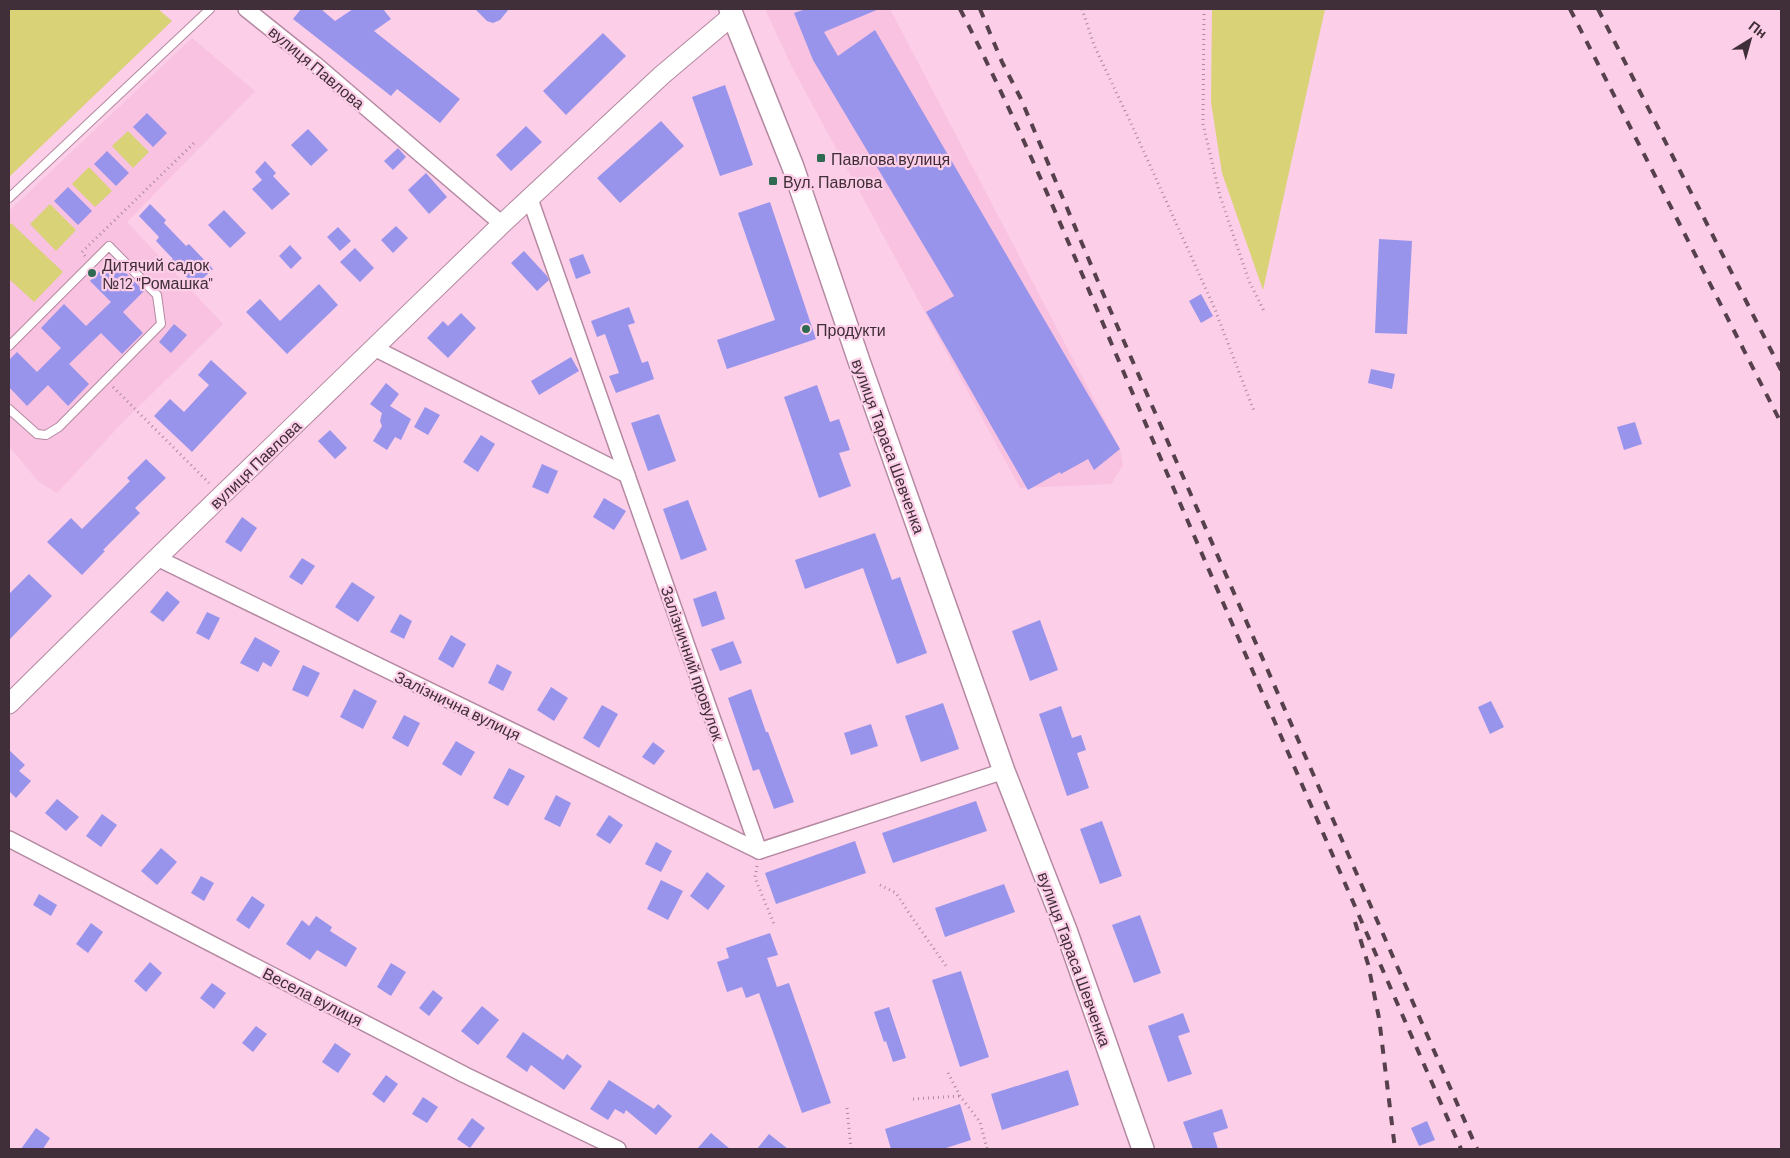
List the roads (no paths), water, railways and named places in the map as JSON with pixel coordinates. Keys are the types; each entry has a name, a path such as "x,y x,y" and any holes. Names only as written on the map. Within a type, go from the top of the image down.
{"main road":[{"name":"вулиця Тараса Шевченка","path":"731,12 792,167 1004,771 1066,930 1143,1149"}],"street":[{"name":"вулиця Павлова","path":"246,9 314,64 502,224"},
{"name":"вулиця Павлова","path":"9,704 502,224 731,12"},
{"name":"Залізничний провулок","path":"530,199 759,851"},
{"path":"374,348 627,475"},
{"name":"Залізнична вулиця","path":"157,558 759,851"},
{"path":"759,851 1004,771"},
{"name":"Весела вулиця","path":"9,839 465,1075 618,1149"}],"lane":[{"path":"9,198 210,9"},
{"path":"9,346 110,246 157,295 161,324 59,426 46,435 37,434 9,409"}],"railway":[{"path":"960,9 1037,170 1461,1149"},
{"path":"980,9 1002,62 1021,99 1105,298 1477,1149"},
{"path":"1570,9 1781,423"},
{"path":"1598,9 1781,370"},
{"path":"1355,922 1368,964 1379,1018 1395,1149"}],"place":[{"name":"Павлова вулиця","path":"821,158"},
{"name":"Вул. Павлова","path":"773,181"},
{"name":"Дитячий садок №12 \"Ромашка\"","path":"92,273"},
{"name":"Продукти","path":"806,329"}]}
